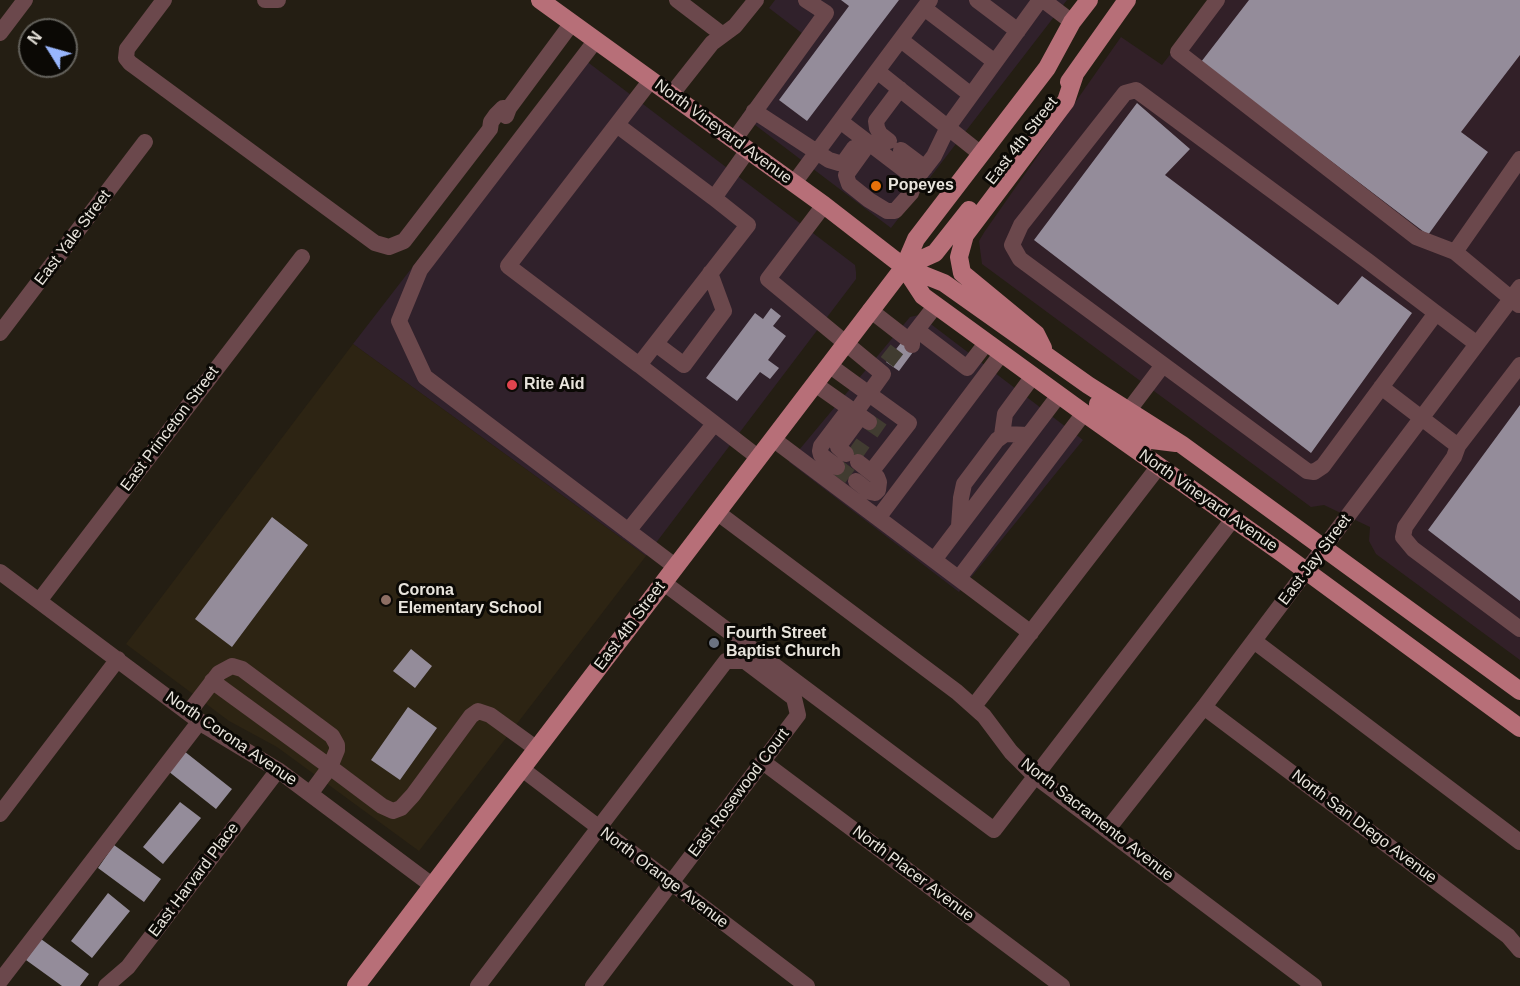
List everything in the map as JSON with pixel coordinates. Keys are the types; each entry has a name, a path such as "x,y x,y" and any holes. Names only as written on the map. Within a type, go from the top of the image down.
{"main road":[{"name":"North Vineyard Avenue","path":"540,0 824,205 904,267 944,283 1088,385 1181,444 1520,691"},
{"name":"East 4th Street","path":"356,986 904,267 916,239 1047,68 1072,22 1089,0"},
{"name":"East 4th Street","path":"904,267 935,254 1075,74 1127,0"},
{"path":"1046,356 1036,334 962,273 959,257 965,235 1066,101 1075,74"},
{"name":"North Vineyard Avenue","path":"904,267 923,296 1520,729"},
{"path":"1059,395 1073,392 1084,396 1152,440 1181,444"}],"street":[{"path":"0,33 25,0"},
{"path":"164,0 127,49 126,58 130,63 375,243 389,247 404,241 490,129 496,128 508,113 509,108 572,23"},
{"path":"265,0 278,0"},
{"path":"677,0 723,35"},
{"path":"671,95 712,43 735,26 756,0"},
{"path":"714,198 741,145 754,111 826,13 807,0"},
{"path":"977,0 1018,31"},
{"path":"865,140 846,175 849,184 887,211 896,211 911,193 921,173 934,156 948,127 1042,0 1072,22"},
{"path":"1217,0 1178,52 1416,237 1455,252 1517,298"},
{"path":"794,183 927,4 995,63"},
{"path":"596,40 420,270 399,321 424,377 676,567"},
{"path":"901,40 971,95"},
{"path":"877,71 981,154"},
{"path":"651,80 508,266 759,458"},
{"path":"900,89 876,121 877,128 880,135 895,146 921,173"},
{"path":"1436,313 1323,466 1314,472 1307,471 1020,259 1012,245 1021,225 1125,93 1136,90 1436,313 1477,344"},
{"path":"754,111 817,154 839,164 844,162 865,140"},
{"path":"840,121 865,140 921,173"},
{"path":"617,125 748,225 639,365"},
{"name":"East Yale Street","path":"0,333 145,142"},
{"path":"1455,252 1520,159"},
{"path":"824,205 768,279 846,342 888,368 868,395 864,441"},
{"name":"East Princeton Street","path":"39,601 302,257"},
{"path":"656,344 684,365 724,311 710,273"},
{"name":"East Jay Street","path":"1107,830 1204,707 1477,344 1517,298"},
{"path":"910,338 936,305"},
{"path":"870,310 910,338 967,368 987,342"},
{"path":"878,518 1002,353"},
{"path":"1520,364 1458,446 1454,457 1405,526 1403,537 1413,549 1520,629"},
{"path":"829,365 909,423 864,441"},
{"path":"1130,410 1162,365"},
{"path":"959,526 964,484 1002,435 1005,414 1033,376"},
{"path":"815,384 864,441 879,482 878,490 875,493 870,492 856,481"},
{"path":"1381,387 1458,446"},
{"path":"934,560 1059,395"},
{"path":"958,578 1084,413"},
{"path":"628,531 714,424"},
{"path":"1002,435 1028,435"},
{"path":"773,439 1031,633"},
{"path":"974,706 1160,466"},
{"name":"North Sacramento Avenue","path":"718,513 974,706 1011,752 1035,776 1314,986"},
{"path":"664,583 994,830 1233,519"},
{"name":"North Corona Avenue","path":"0,572 194,716 278,770 433,886"},
{"path":"1254,641 1520,842"},
{"path":"0,814 118,659"},
{"name":"East Rosewood Court","path":"592,986 798,715 794,698 745,661 726,661 599,828"},
{"path":"5,982 194,716 219,673 232,666 242,669 335,740 337,750 330,767 310,794"},
{"path":"213,681 382,806 393,811 401,808 413,795 471,716 478,711 490,715 537,749"},
{"name":"North San Diego Avenue","path":"1204,707 1508,936 1520,950"},
{"name":"North Placer Avenue","path":"763,762 1062,986"},
{"name":"North Orange Avenue","path":"522,769 807,986"},
{"name":"East Harvard Place","path":"106,986 128,967 278,770"},
{"path":"478,986 599,828"}],"shaded area":[{"path":"775,0 1067,0 891,228 742,115 803,34 769,8"},
{"path":"1212,0 1520,0 1520,660 1376,554 1369,541 1370,527 1324,505 1311,507 982,264 979,241 985,231 1121,37 1162,65"},
{"path":"577,54 855,265 856,272 856,279 646,556 353,344"},
{"path":"919,315 1083,440 959,592 789,462 910,317"},
{"name":"Corona Elementary School","path":"353,344 646,556 419,851 277,747 229,721 126,644"}],"building":[{"path":"841,0 899,0 807,121 779,100 849,6"},
{"path":"1249,0 1520,0 1520,55 1461,132 1488,152 1428,235 1201,62"},
{"path":"1137,103 1190,149 1165,175 1338,305 1362,276 1412,313 1311,453 1034,240"},
{"path":"771,308 781,316 773,326 786,336 768,360 779,368 770,379 760,372 737,401 706,378 755,313 763,319"},
{"path":"904,339 916,348 899,371 886,362"},
{"path":"1520,405 1520,601 1428,530"},
{"path":"272,517 308,545 232,647 195,619"},
{"path":"411,649 432,666 415,688 393,671"},
{"path":"408,707 437,728 400,780 371,760"},
{"path":"184,751 232,789 216,809 168,771"},
{"path":"180,802 201,818 163,864 143,847"},
{"path":"114,845 161,879 144,902 98,868"},
{"path":"108,893 130,911 92,958 71,941"},
{"path":"41,939 89,974 80,986 62,986 26,960"}],"tunnel":[{"path":"887,362 905,339"},
{"path":"869,422 882,431"},
{"path":"852,445 865,454"},
{"path":"837,467 856,481"}],"place":[{"name":"Popeyes","path":"876,186"},
{"name":"Rite Aid","path":"512,385"},
{"name":"Corona Elementary School","path":"386,600"},
{"name":"Fourth Street Baptist Church","path":"714,643"}]}
